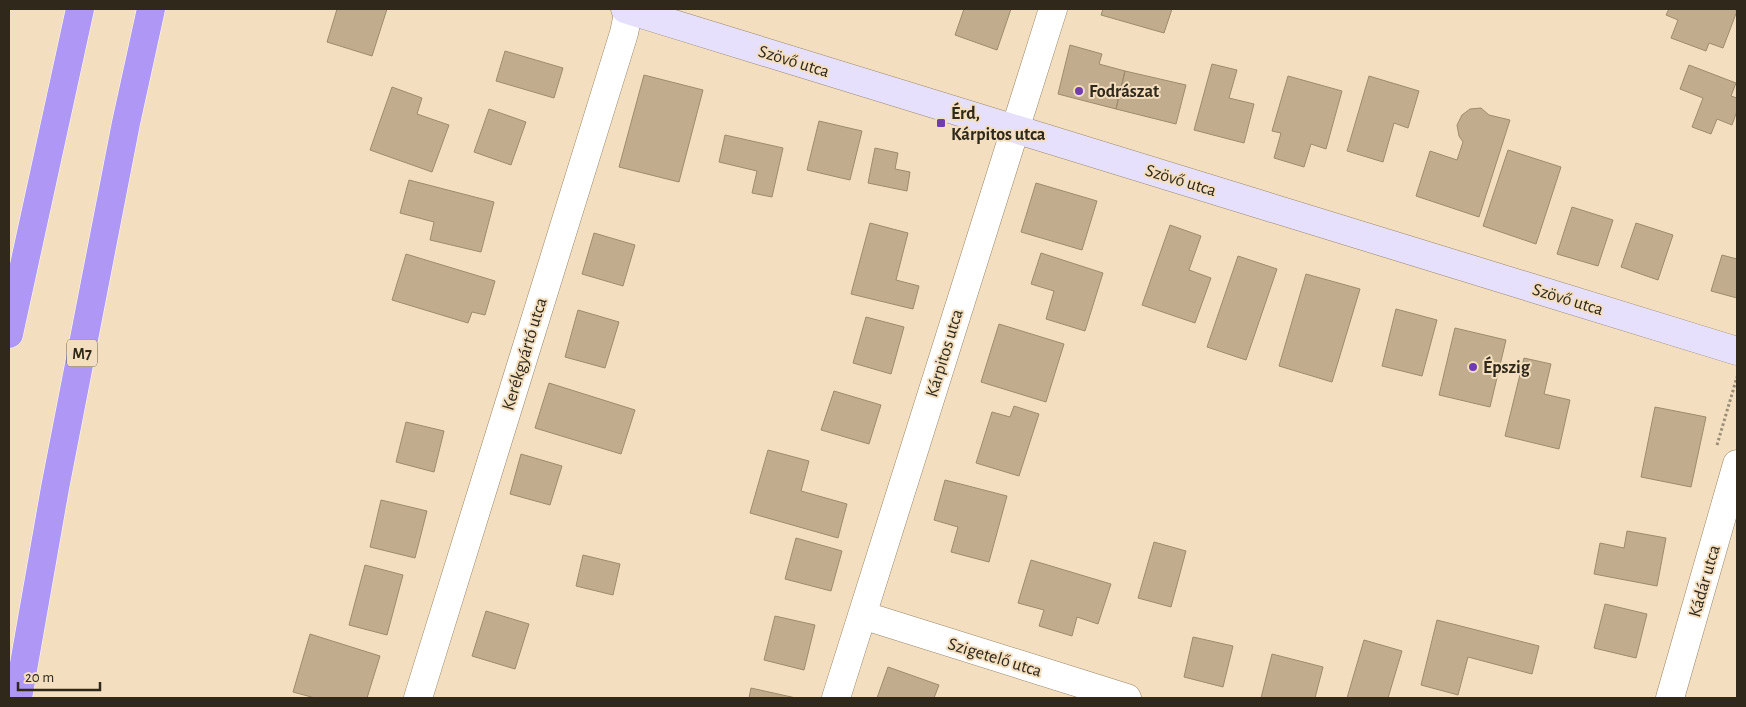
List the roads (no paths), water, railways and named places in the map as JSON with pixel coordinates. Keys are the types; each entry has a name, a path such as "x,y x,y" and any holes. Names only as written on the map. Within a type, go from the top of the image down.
{"highway":[{"path":"9,334 80,9"},
{"name":"M7","path":"18,698 55,488 126,123 151,9"}],"street":[{"name":"Szövő utca","path":"628,9 1737,351"},
{"name":"Kerékgyártó utca","path":"418,698 621,42 628,9"},
{"name":"Kárpitos utca","path":"836,698 1053,9"},
{"name":"Kádár utca","path":"1670,698 1737,464"},
{"name":"Szigetelő utca","path":"862,615 1128,698"}],"place":[{"name":"Fodrászat","path":"1079,91"},
{"name":"Érd, Kárpitos utca","path":"941,123"},
{"name":"Épszig","path":"1473,367"}]}
